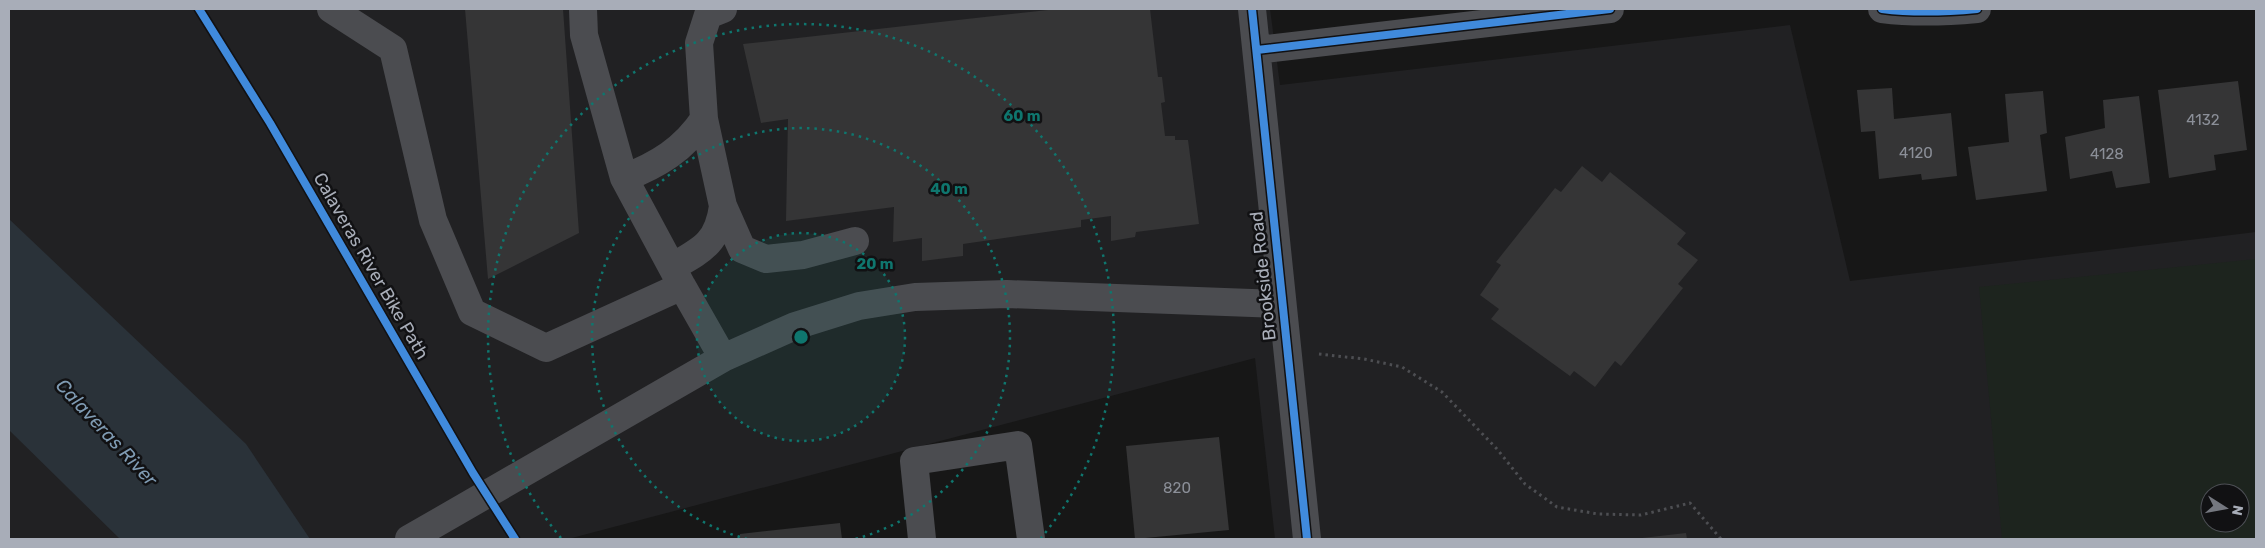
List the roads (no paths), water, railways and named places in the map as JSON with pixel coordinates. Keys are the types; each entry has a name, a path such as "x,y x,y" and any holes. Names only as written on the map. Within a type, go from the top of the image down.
{"street":[{"path":"331,9 393,49 433,220 472,312 546,348 677,276 714,239 721,220 723,206"},
{"path":"584,9 584,35 624,178 724,358"},
{"path":"722,9 708,15 699,44 704,119 723,206 742,249 766,260 803,255 855,241"},
{"name":"Brookside Road","path":"1252,9 1306,539"},
{"path":"1257,50 1610,9"},
{"path":"1882,9 1905,12 1977,9"},
{"path":"624,178 652,167 672,154 692,136 704,119"},
{"path":"408,539 724,358 795,326 850,308 915,297 1007,294 1281,304"},
{"path":"922,539 914,461 1018,445 1031,539"}],"water":[{"name":"Calaveras River","path":"9,219 246,444 310,539 120,539 9,430"}]}
